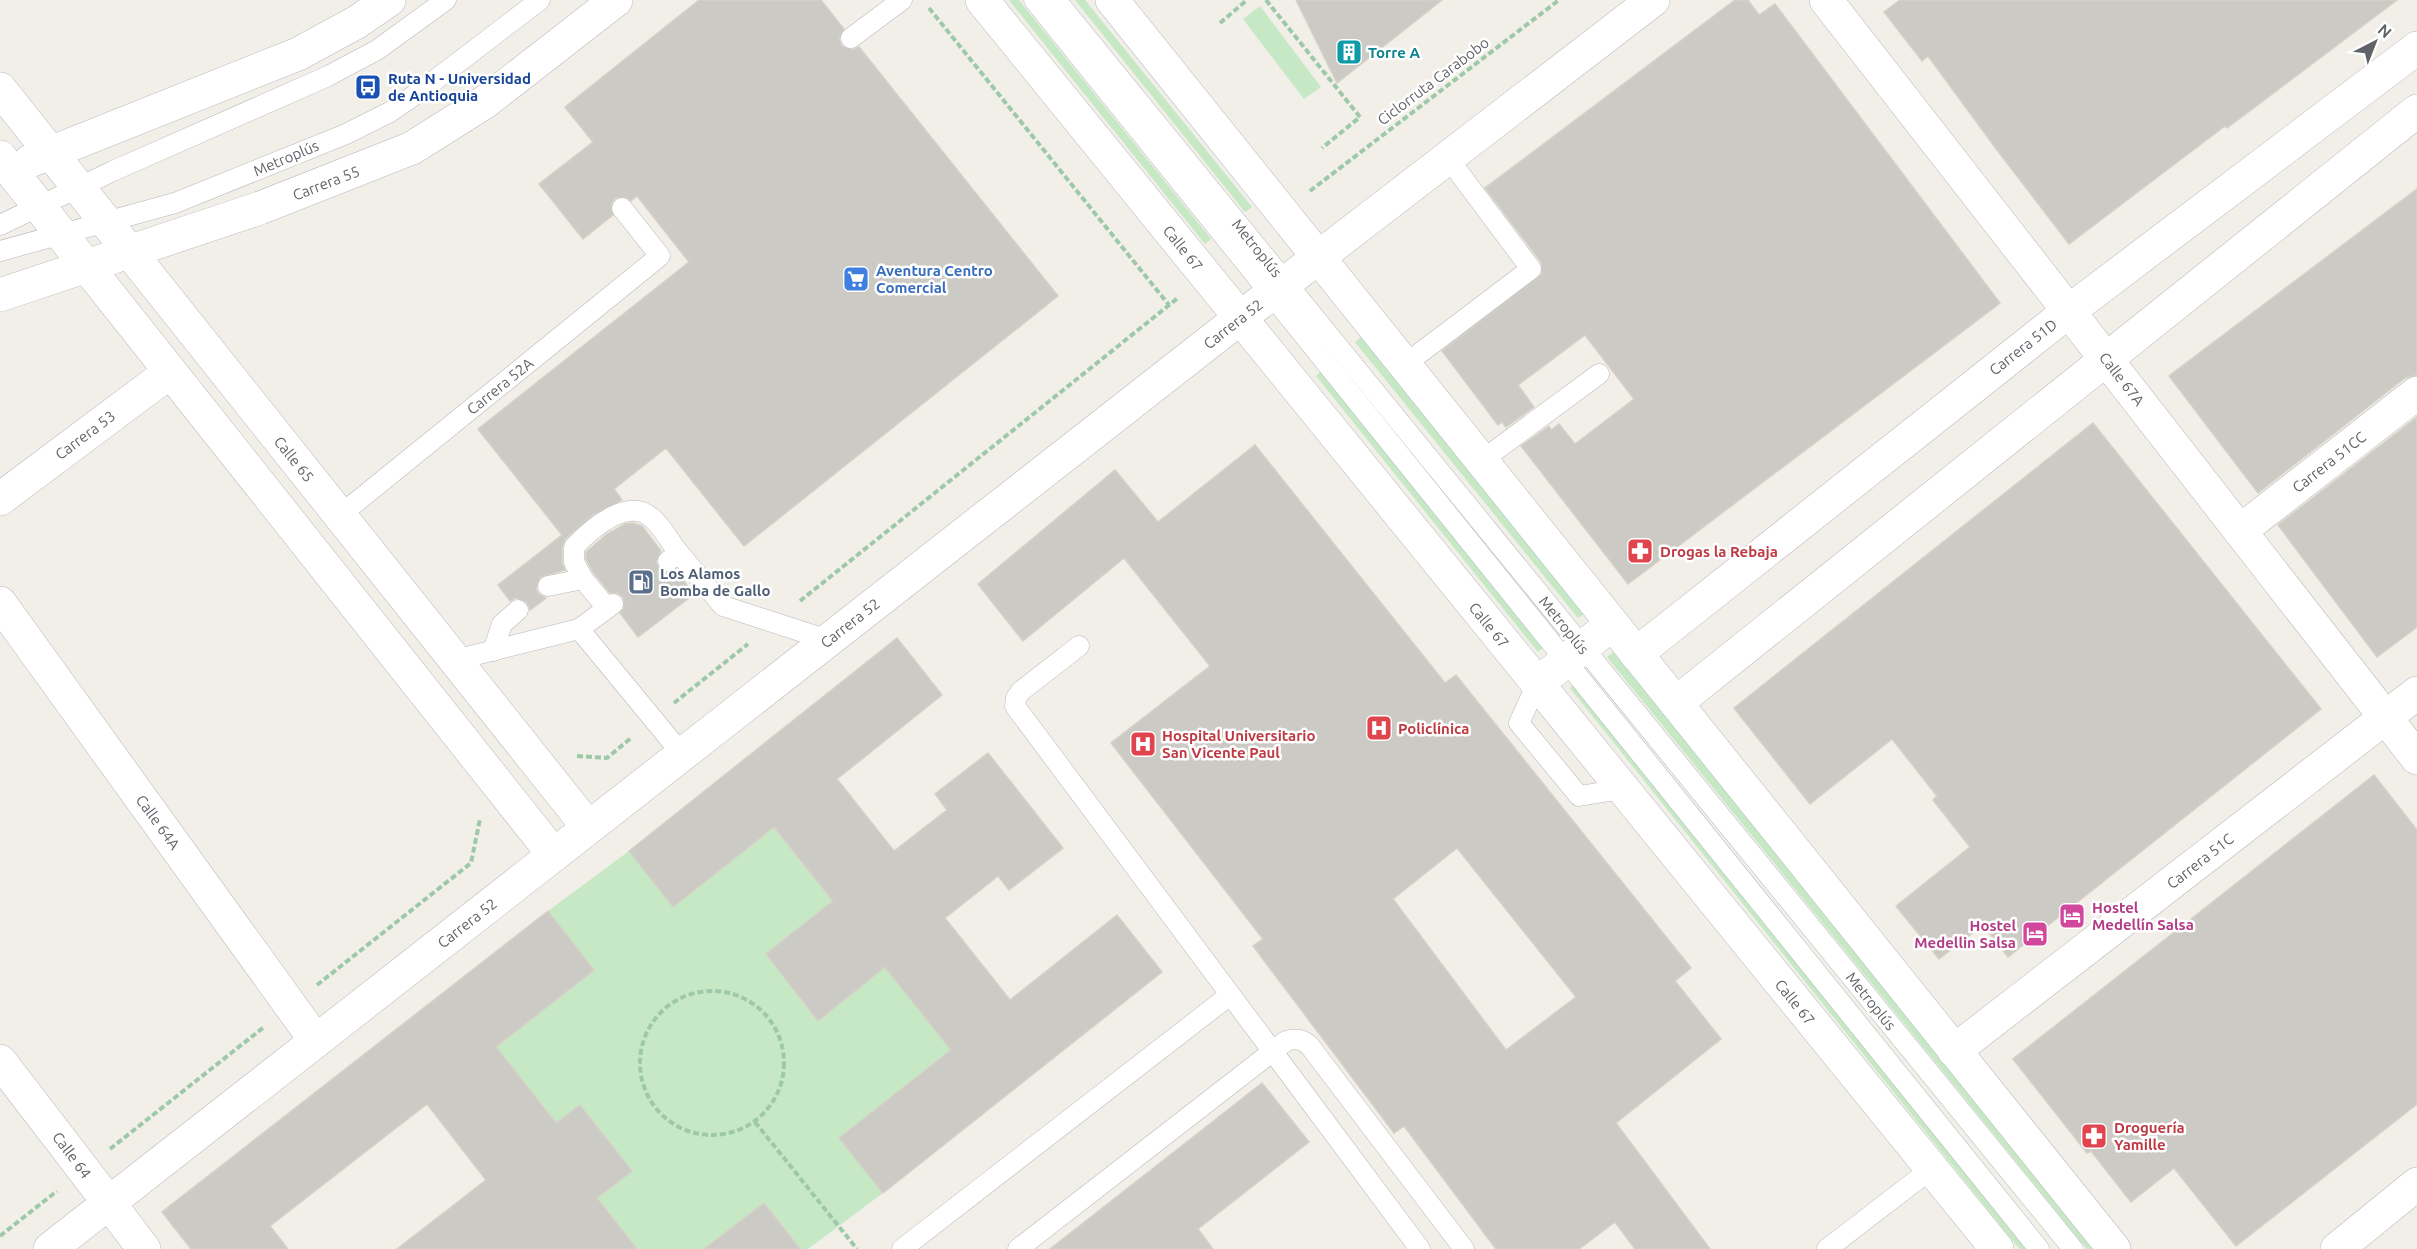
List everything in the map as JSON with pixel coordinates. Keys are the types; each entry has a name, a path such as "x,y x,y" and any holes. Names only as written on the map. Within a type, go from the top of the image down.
{"street":[{"path":"389,0 357,22 298,54 50,154 3,166 39,206 554,855"},
{"name":"Carrera 55","path":"0,296 260,208 412,148 485,102 616,0"},
{"name":"Calle 67","path":"982,0 1997,1249"},
{"path":"1112,0 2114,1249"},
{"name":"Carrera 52","path":"50,1249 1278,288 1653,0"},
{"name":"Calle 67A","path":"1826,0 2417,758"},
{"name":"Carrera 51D","path":"1636,654 2069,311 2417,48"},
{"name":"Calle 65","path":"0,89 588,827"},
{"path":"1676,703 2417,111"},
{"name":"Carrera 53","path":"0,499 170,372"},
{"name":"Carrera 51CC","path":"2240,531 2417,393"},
{"name":"Calle 64A","path":"0,603 316,1041"},
{"path":"1537,684 1612,624"},
{"name":"Carrera 51C","path":"1954,1051 2417,693"},
{"name":"Calle 64","path":"0,1061 144,1249"},
{"path":"2337,1249 2417,1184"}],"lane":[{"path":"0,225 77,188 328,76 377,50 446,0"},
{"name":"Metroplús","path":"0,251 146,213 202,194 346,134 390,112 458,64 540,0"},
{"path":"851,38 902,0"},
{"name":"Metroplús","path":"1034,0 1278,288 1574,654 2039,1249"},
{"name":"Metroplús","path":"1056,0 1278,288"},
{"path":"1404,365 1531,269 1448,158"},
{"name":"Carrera 52A","path":"339,516 660,256 622,208"},
{"path":"1481,461 1599,374"},
{"path":"454,660 579,629 610,606 583,579 574,562 574,547 591,529 612,515 638,510 652,518 674,557 723,606 828,640"},
{"path":"548,586 583,579"},
{"path":"493,651 502,624 518,610"},
{"path":"579,629 682,754"},
{"path":"1079,646 1022,691 1016,698 1015,706 1420,1249"},
{"name":"Metroplús","path":"1574,654 2073,1249"},
{"path":"902,1249 1230,995"},
{"path":"1018,1249 1294,1038 1309,1045 1464,1249"},
{"path":"1827,1249 1931,1169"}],"path":[{"path":"572,756 607,758 1169,304 923,0"},
{"path":"1220,23 1247,0"},
{"path":"1266,0 1360,117 1322,148"},
{"name":"Ciclorruta Carabobo","path":"1322,181 1559,0"},
{"path":"715,991 744,999 767,1017 778,1034 783,1053 784,1072 774,1100 755,1122 737,1131 718,1136 698,1135 680,1128 663,1117 651,1102 643,1084 639,1064 641,1045 649,1027 661,1011 677,1000 695,993 715,991"},
{"path":"755,1122 857,1249"},
{"path":"0,1236 46,1199"}],"green space":[{"path":"1009,0 1019,0 1211,239 1205,244"},
{"path":"1075,0 1085,0 1252,207 1245,212"},
{"path":"1260,6 1321,87 1304,99 1243,19"},
{"path":"1361,337 1584,614 1578,618 1355,342"},
{"path":"1321,371 1543,648 1538,652 1316,376"},
{"path":"1613,652 2097,1249 2087,1249 1607,657"},
{"path":"1576,683 2026,1249 2020,1249 2012,1240 1570,688"},
{"path":"774,827 833,901 766,954 817,1021 885,967 951,1050 839,1138 883,1193 808,1249 800,1249 764,1203 704,1249 637,1249 597,1198 632,1171 580,1105 556,1123 496,1047 594,970 548,911 629,851 673,907"}],"building":[{"name":"Aventura Centro Comercial","path":"699,0 821,0 844,29 839,39 842,46 852,50 859,47 1058,296 744,546 666,448 614,489 622,500 594,514 565,539 562,547 562,563 565,570 540,577 536,589 546,598 530,610 527,602 516,598 510,601 498,585 562,535 478,429 689,262 637,196 631,201 626,197 615,198 611,204 613,215 583,239 539,184 593,142 565,107"},
{"name":"Torre A","path":"1296,0 1442,0 1337,83"},
{"path":"1735,0 1748,0 1759,15 1775,4 2000,303 1628,584 1521,446 1549,426 1551,430 1559,424 1575,444 1634,399 1585,335 1518,385 1534,407 1506,427 1502,422 1498,425 1442,351 1542,274 1541,262 1485,188"},
{"path":"1900,0 2397,0 2069,244 1928,56 1922,61 1884,12"},
{"path":"2417,189 2417,375 2405,378 2258,493 2169,376"},
{"path":"2417,417 2417,627 2377,657 2278,525"},
{"path":"2093,423 2321,709 2008,957 1983,925 1939,959 1896,906 1970,847 1933,800 1937,796 1892,739 1810,804 1734,708"},
{"path":"1255,445 1445,683 1456,675 1691,968 1675,981 1721,1039 1616,1123 1710,1249 1635,1249 1615,1222 1579,1249 1496,1249 1404,1126 1394,1133 1253,946 1263,939 1111,743 1210,666 1124,558 1023,641 978,584 1115,470 1158,522","holes":["1457,848 1576,997 1506,1050 1393,899"]},
{"name":"Los Alamos Bomba de Gallo","path":"633,523 642,526 661,551 656,562 659,568 669,573 675,570 694,594 638,637 620,613 624,608 623,597 617,593 610,593 586,559 586,552 607,534 625,524"},
{"path":"897,638 942,695 837,779 894,851 947,810 935,794 988,753 1063,848 1009,890 998,876 945,918 1010,1000 1117,915 1162,972 883,1193 839,1138 951,1050 885,967 818,1021 766,954 833,901 774,827 673,907 629,851"},
{"path":"2374,775 2417,830 2417,1104 2236,1246 2174,1168 2131,1202 2091,1151 2087,1153 2013,1059"},
{"path":"548,911 594,970 496,1047 556,1123 580,1105 632,1171 597,1198 637,1249 397,1249 486,1180 427,1104 270,1226 288,1249 191,1249 162,1212"},
{"path":"1262,1083 1309,1142 1198,1229 1213,1249 1050,1249"},
{"path":"764,1203 800,1249 704,1249"}],"place":[{"name":"Torre A","path":"1349,52"},
{"name":"Ruta N - Universidad de Antioquia","path":"368,87"},
{"name":"Aventura Centro Comercial","path":"856,279"},
{"name":"Drogas la Rebaja","path":"1640,551"},
{"name":"Los Alamos Bomba de Gallo","path":"641,582"},
{"name":"Policlínica","path":"1379,728"},
{"name":"Hospital Universitario San Vicente Paul","path":"1143,744"},
{"name":"Hostel Medellín Salsa","path":"2072,916"},
{"name":"Hostel Medellin Salsa","path":"2035,934"},
{"name":"Droguería Yamille","path":"2094,1136"}]}
